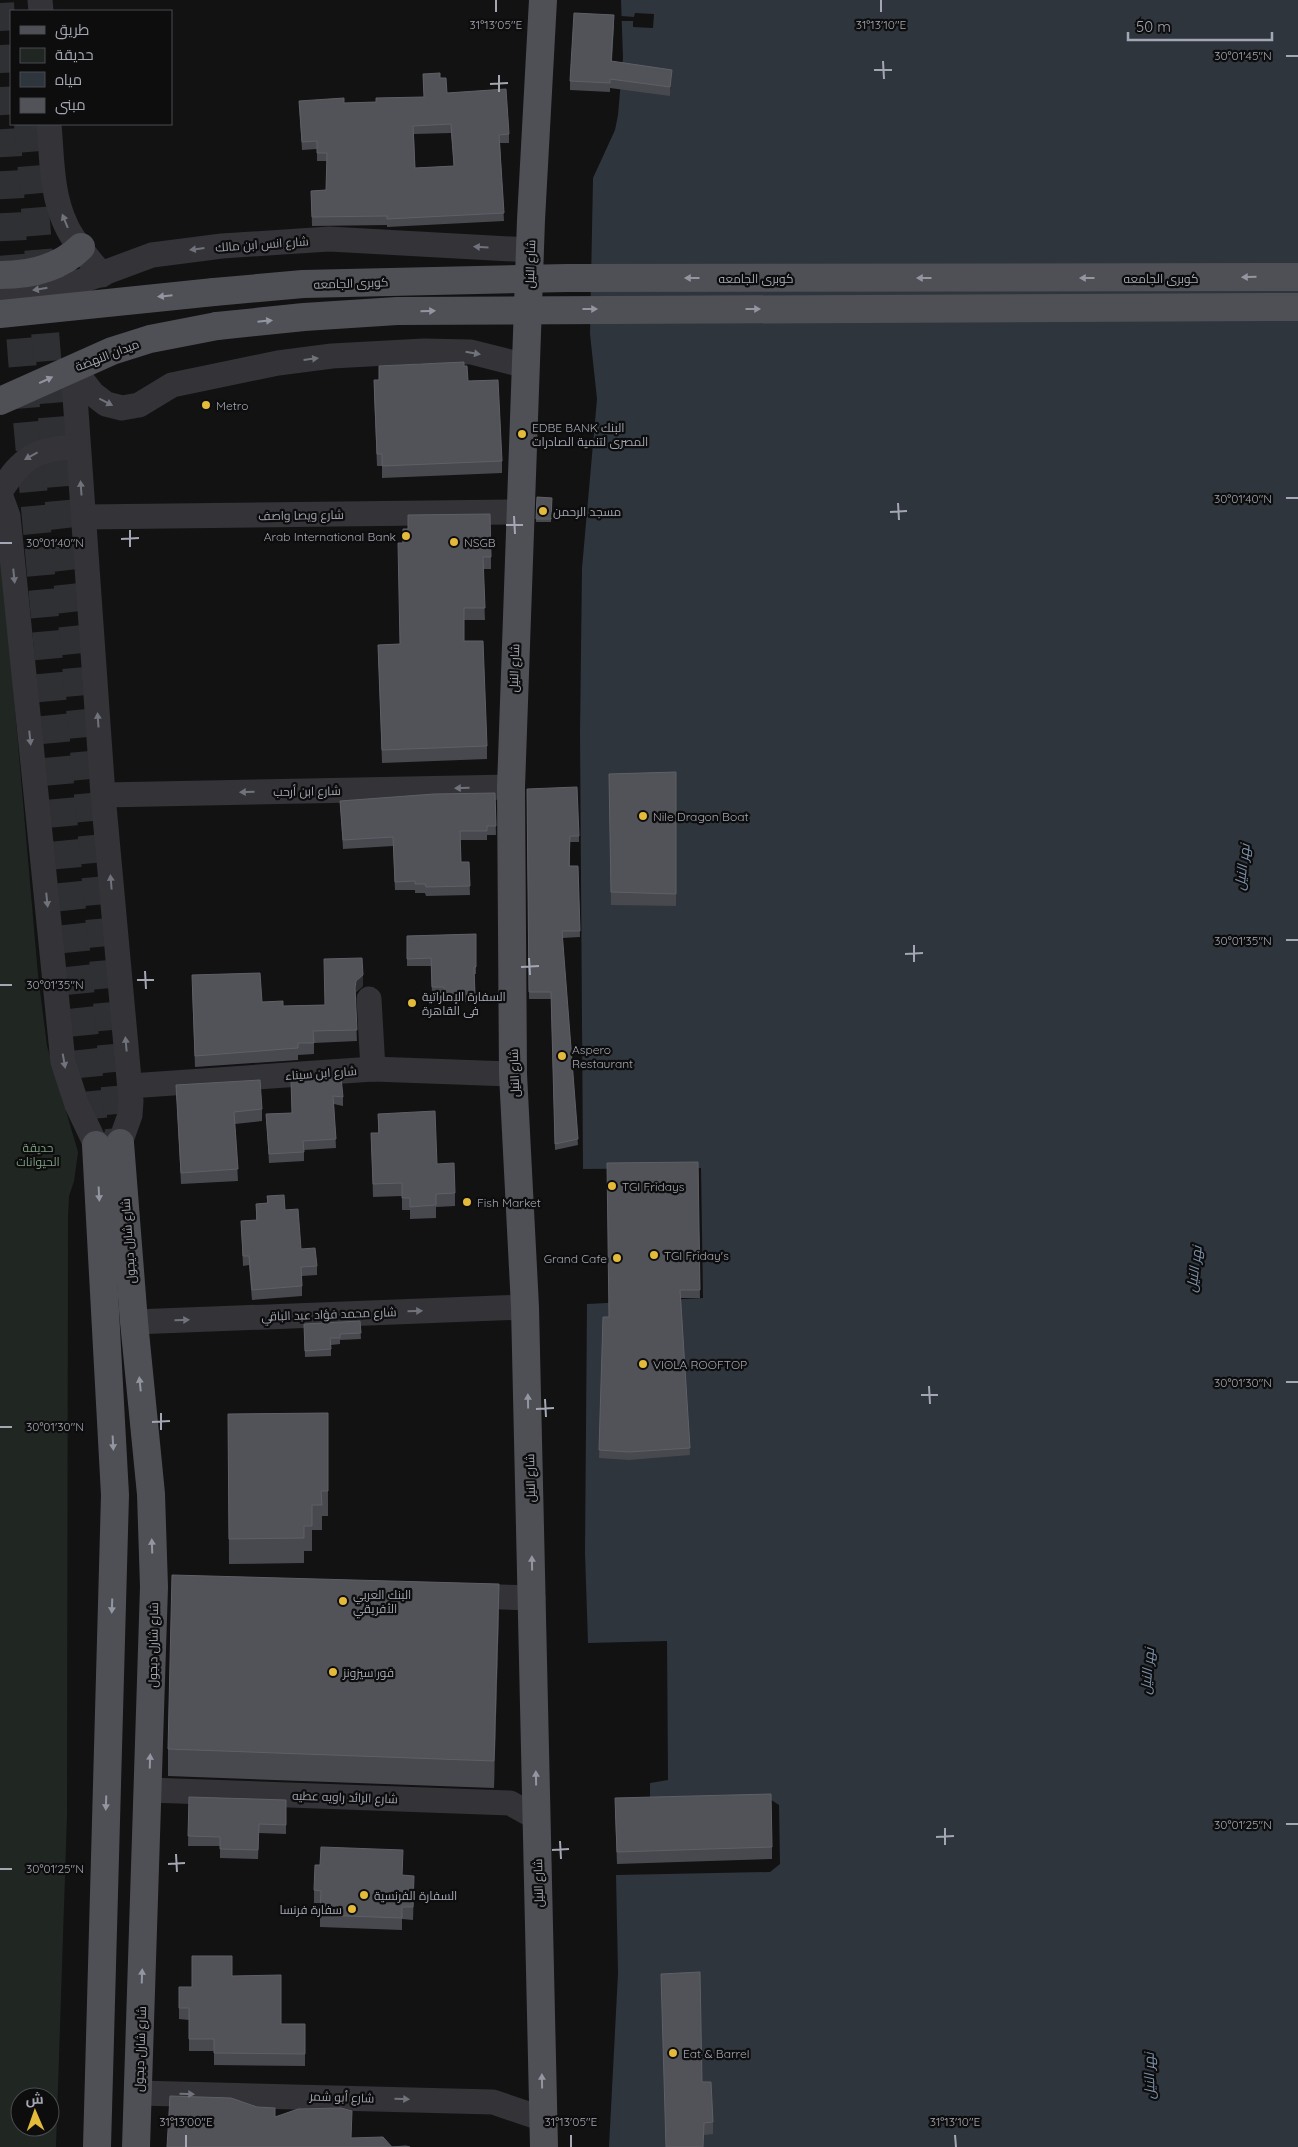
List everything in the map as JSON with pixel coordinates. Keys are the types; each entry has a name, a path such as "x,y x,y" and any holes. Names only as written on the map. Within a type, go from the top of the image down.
{"main road":[{"name":"شارع النيل","path":"543,0 519,512 511,787 513,1074 525,1307 544,2147"},
{"path":"0,275 30,272 52,266 70,257 81,247"},
{"name":"كوبرى الجامعه","path":"0,314 313,284 558,278 1176,278 1298,276"},
{"name":"ميدان النهضة","path":"1,400 112,351 150,339 217,326 304,317 397,311 1298,307"},
{"name":"شارع شارل ديجول","path":"108,1144 134,1322 151,1494 164,1587 149,1790 136,2147"},
{"name":"شارع شارل ديجول","path":"97,2147 116,1496 108,1144"}],"street":[{"path":"49,125 53,175 58,203 66,226 102,275"},
{"name":"شارع انس ابن مالك","path":"0,295 68,285 102,275 152,255 275,242 329,239 530,250"},
{"path":"73,368 92,394 106,404 122,408 139,405 172,385 269,364 332,356 415,352 470,352 526,366"},
{"path":"73,368 104,795 130,1086 130,1115 108,1144 77,1105 63,1062 8,516 0,493 24,460 35,453 48,449 78,447"},
{"name":"شارع ويصا واصف","path":"83,517 519,512"},
{"name":"شارع ابن أرحب","path":"104,795 511,787"},
{"path":"369,999 373,1070"},
{"name":"شارع ابن سيناء","path":"130,1086 373,1070 513,1074"},
{"name":"شارع محمد فؤاد عبد الباقي","path":"134,1322 525,1307"},
{"path":"443,1595 533,1598"},
{"name":"شارع الرائد راويه عطيه","path":"149,1790 510,1803 537,1818"},
{"name":"شارع أبو شمر","path":"138,2093 493,2102 543,2119"}],"green space":[{"name":"حديقة الحيوانات","path":"0,536 38,975 47,1046 78,1152 74,1181 69,1196 68,1216 67,1815 58,2087 10,2087 10,2137 56,2137 56,2147 0,2147"}],"water":[{"name":"نهر النيل","path":"621,0 1298,0 1298,2147 609,2147 618,1973 616,1875 770,1872 780,1864 779,1805 765,1796 650,1799 650,1783 668,1780 667,1641 588,1643 585,1553 587,1304 703,1298 701,1168 583,1169 580,733 582,568 597,399 590,334 593,178 615,130 618,115 623,58"}],"pier":[{"path":"635,13 654,14 653,28 633,27 633,21 621,21 621,16 634,17"}],"building":[{"path":"574,13 614,15 611,61 672,70 670,87 610,79 610,83 570,81"},
{"path":"440,73 440,78 446,78 447,93 506,89 509,134 499,135 504,213 387,219 387,216 312,217 311,191 326,190 327,153 317,153 317,141 302,142 299,101 344,98 344,103 376,102 376,98 424,97 423,74","holes":["451,124 454,166 415,168 413,126"]},
{"path":"464,362 464,366 467,366 468,381 498,380 502,461 382,466 382,454 377,454 374,380 379,380 379,366"},
{"name":"مسجد الرحمن","path":"537,497 552,498 551,519 536,519"},
{"path":"490,514 491,557 483,557 485,608 464,608 464,641 483,641 487,746 382,750 378,645 400,644 398,543 403,543 403,529 408,529 408,515"},
{"name":"Nile Dragon Boat","path":"676,772 676,894 611,892 609,774"},
{"path":"577,787 579,836 570,836 569,866 578,866 580,931 562,931 578,1139 555,1144 551,992 529,992 527,789"},
{"path":"495,793 496,826 487,826 487,831 460,831 461,862 469,862 470,886 426,887 425,884 415,884 415,881 395,882 393,837 343,840 340,801 434,794"},
{"path":"476,934 475,995 444,993 444,987 432,987 431,958 407,959 407,936"},
{"path":"362,958 363,975 356,981 355,988 357,1030 313,1031 314,1043 298,1043 298,1048 195,1056 192,975 260,973 262,1002 283,1001 283,1006 325,1005 324,959"},
{"path":"341,1077 343,1097 333,1096 336,1139 303,1141 304,1152 269,1154 266,1114 292,1113 291,1080"},
{"path":"260,1080 262,1109 234,1112 238,1169 181,1173 176,1085"},
{"path":"435,1111 437,1164 454,1163 455,1193 436,1194 436,1205 410,1207 410,1198 402,1198 402,1183 373,1184 371,1133 379,1133 378,1114"},
{"path":"698,1162 700,1290 680,1290 690,1448 629,1452 599,1450 603,1317 609,1317 607,1163"},
{"path":"284,1195 285,1210 298,1209 301,1249 315,1248 317,1266 301,1267 302,1286 252,1290 249,1256 243,1256 241,1221 257,1220 256,1204 268,1203 267,1196"},
{"path":"360,1321 361,1333 340,1334 340,1338 330,1338 331,1349 305,1351 304,1324"},
{"path":"328,1413 328,1491 321,1491 322,1505 312,1505 312,1526 304,1526 304,1538 229,1539 228,1414"},
{"path":"172,1575 499,1584 494,1761 168,1749"},
{"path":"771,1794 772,1847 617,1852 615,1798"},
{"path":"189,1797 286,1800 286,1825 259,1824 258,1850 220,1849 220,1837 188,1836"},
{"name":"السفارة الفرنسية","path":"321,1847 403,1850 402,1875 414,1876 413,1907 402,1907 402,1918 320,1915 321,1891 314,1890 315,1865 320,1865"},
{"path":"192,1956 232,1956 232,1976 281,1975 281,2024 305,2024 305,2054 214,2053 214,2039 189,2039 189,2008 179,2008 179,1987 192,1987"},
{"path":"700,1972 702,2082 711,2082 713,2122 704,2123 703,2147 666,2147 661,1974"},
{"path":"170,2096 231,2098 257,2107 275,2108 275,2117 298,2109 341,2108 352,2111 351,2138 383,2137 392,2147 167,2147"}],"tunnel":[{"path":"0,3 13,247 27,420 68,872 96,1145"},
{"path":"28,125 60,515 73,632 120,1143"}],"place":[{"name":"Metro","path":"206,405"},
{"name":"EDBE BANK البنك المصرى لتنمية الصادرات","path":"522,434"},
{"name":"مسجد الرحمن","path":"543,511"},
{"name":"Arab International Bank","path":"406,536"},
{"name":"NSGB","path":"454,542"},
{"name":"Nile Dragon Boat","path":"643,816"},
{"name":"السفارة الإماراتية فى القاهرة","path":"412,1003"},
{"name":"Aspero Restaurant","path":"562,1056"},
{"name":"TGI Fridays","path":"612,1186"},
{"name":"Fish Market","path":"467,1202"},
{"name":"TGI Friday's","path":"654,1255"},
{"name":"Grand Cafe","path":"617,1258"},
{"name":"VIOLA ROOFTOP","path":"643,1364"},
{"name":"البنك العربي الأفريقي","path":"343,1601"},
{"name":"فور سيزونز","path":"333,1672"},
{"name":"السفارة الفرنسية","path":"364,1895"},
{"name":"سفارة فرنسا","path":"352,1909"},
{"name":"Eat & Barrel","path":"673,2053"}]}
